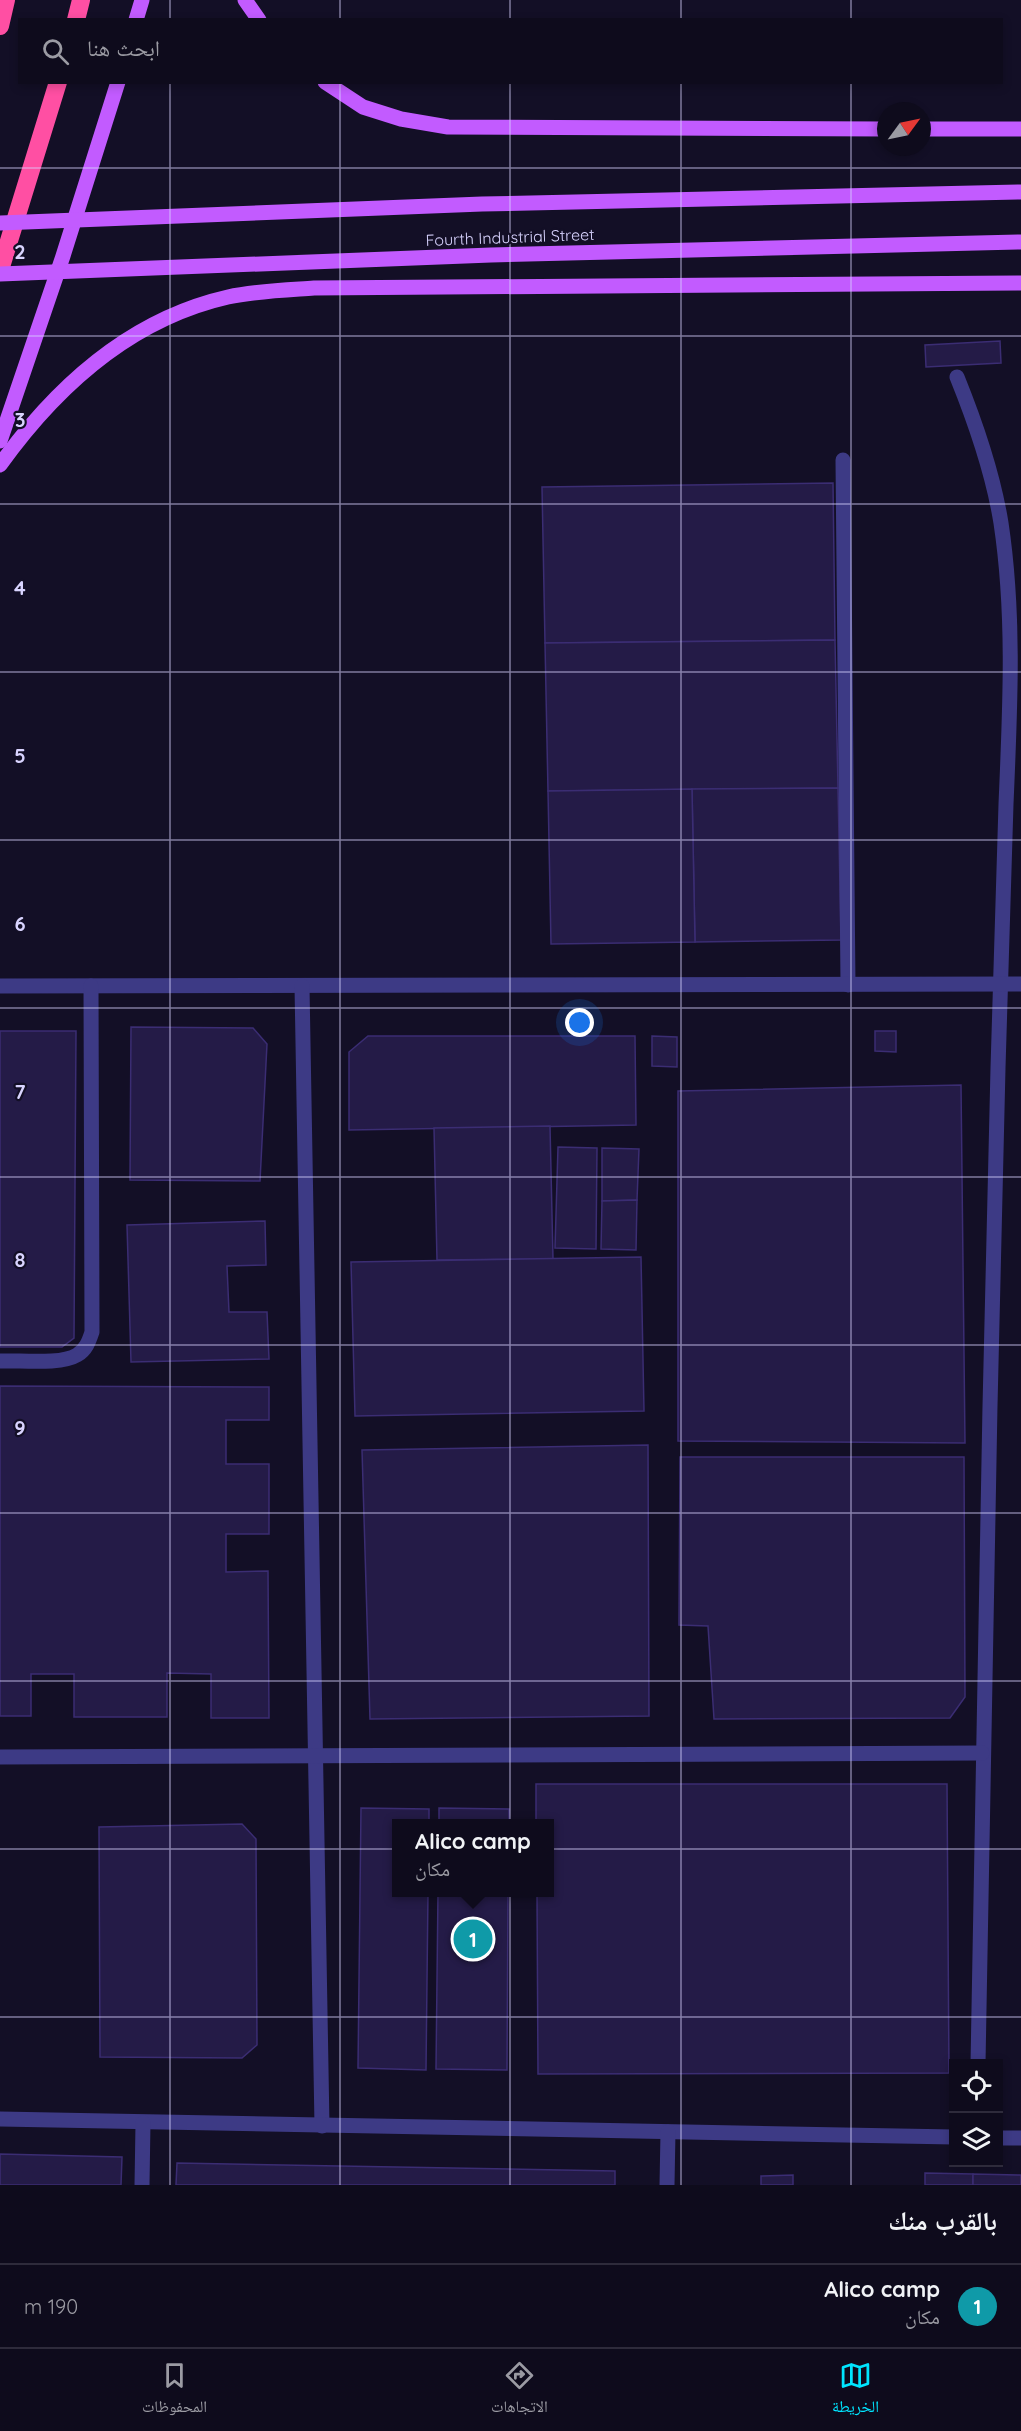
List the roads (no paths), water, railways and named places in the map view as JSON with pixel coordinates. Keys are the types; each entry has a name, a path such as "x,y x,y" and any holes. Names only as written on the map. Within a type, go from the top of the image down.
{"highway":[{"path":"0,26 6,0"},
{"path":"76,18 81,0"},
{"path":"0,272 57,84"}],"main road":[{"path":"137,18 142,0"},
{"path":"245,0 258,18"},
{"path":"0,441 63,256 117,84"},
{"path":"328,84 363,107 401,119 448,127 877,129"},
{"path":"931,129 1021,129"},
{"name":"Fourth Industrial Street","path":"0,223 482,204 1021,192"},
{"name":"Fourth Industrial Street","path":"0,272 491,255 1021,242"},
{"path":"0,465 39,415 69,384 105,354 139,332 180,312 226,298 267,291 314,288 1021,283"}],"street":[{"path":"957,377 976,424 1001,523 1009,615 1014,802 1000,984 982,1753 978,2059"},
{"path":"843,460 848,985"},
{"path":"0,986 1021,984"},
{"path":"0,1360 63,1360 77,1356 88,1345 92,1332 91,986"},
{"path":"302,987 322,2126"},
{"path":"0,1757 982,1753"},
{"path":"0,2119 949,2137"},
{"path":"142,2185 143,2123"},
{"path":"667,2185 668,2132"},
{"path":"1003,2138 1021,2138"}],"place":[{"name":"Alico camp","path":"473,1939"}]}
